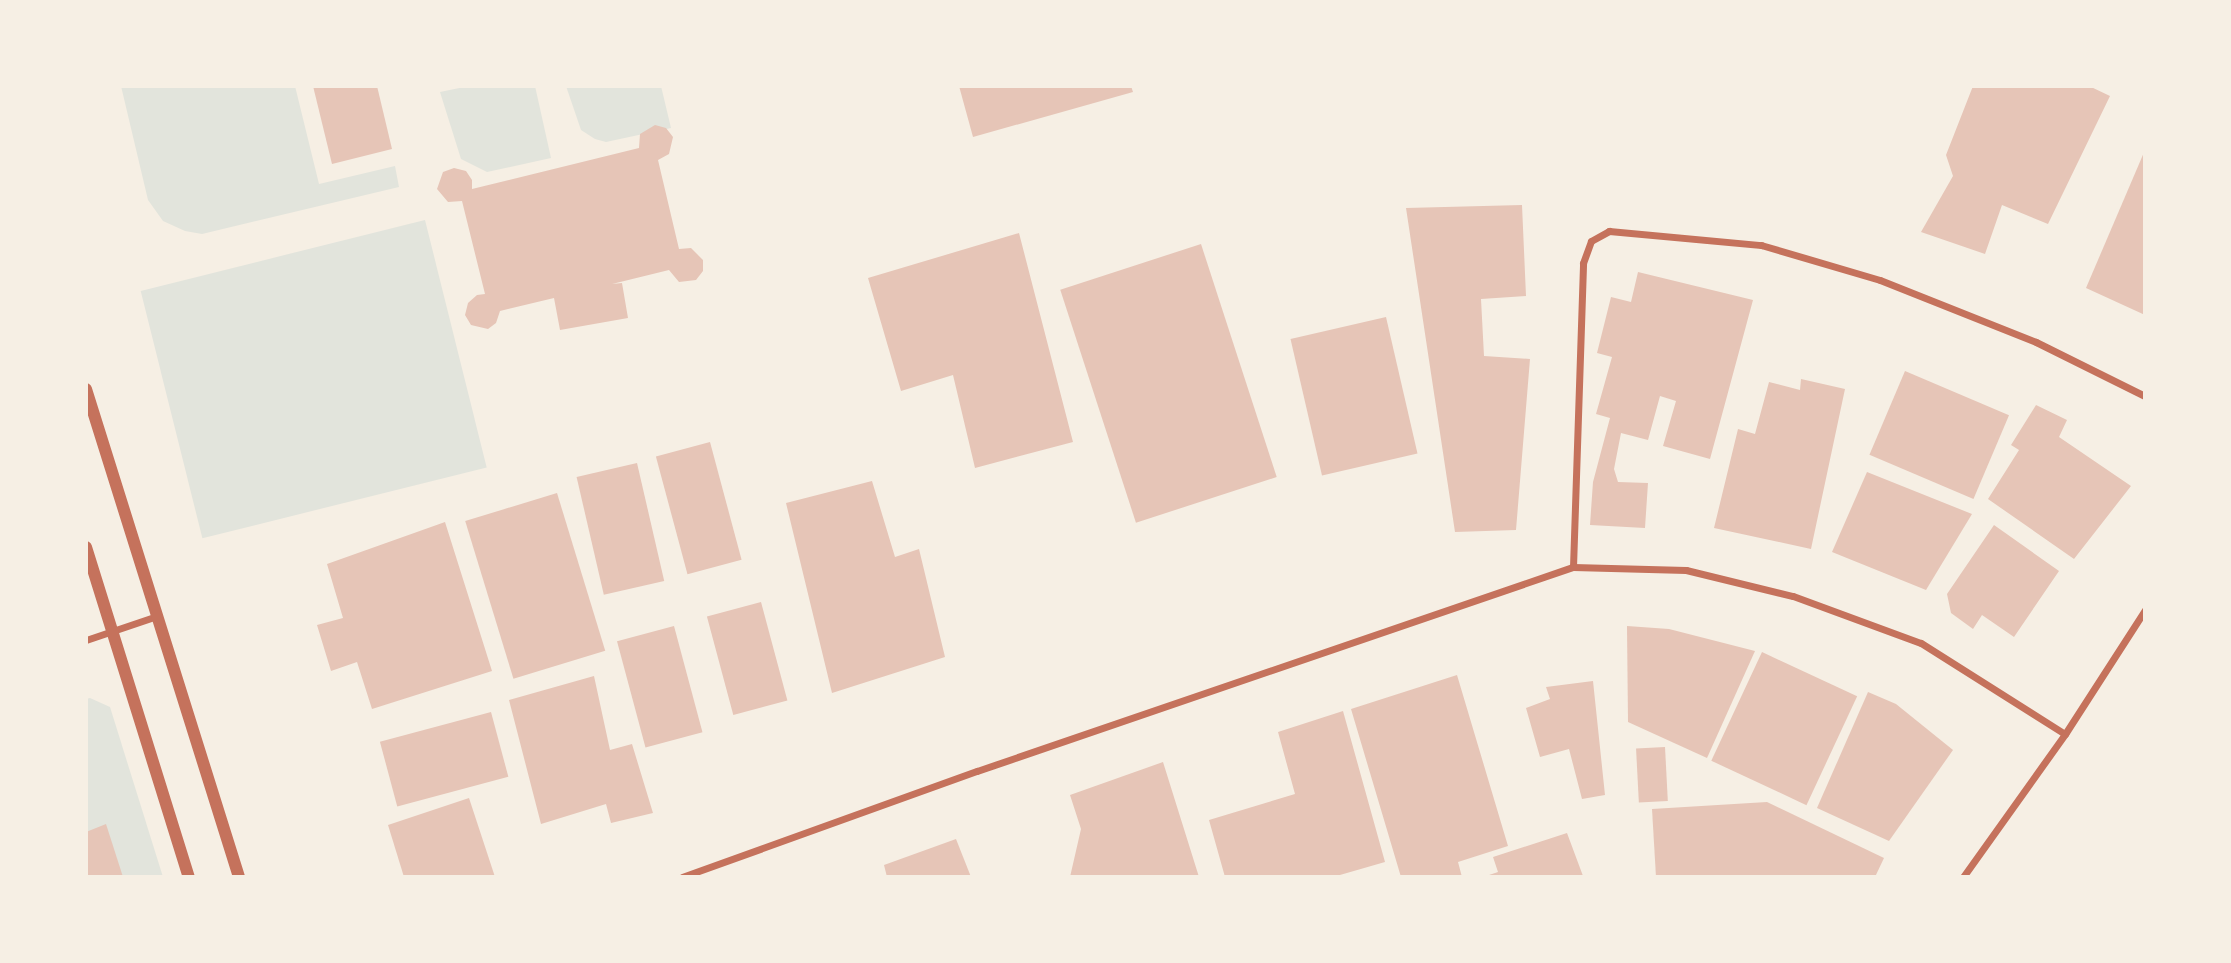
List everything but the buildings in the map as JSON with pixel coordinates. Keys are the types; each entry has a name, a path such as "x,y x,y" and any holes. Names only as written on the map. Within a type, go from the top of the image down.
{"street":[{"path":"1573,567 1583,263 1591,241 1609,231 1761,245 1880,280 2036,342 2145,396"},
{"path":"86,389 239,877"},
{"path":"86,547 189,877"},
{"path":"682,877 977,771 1573,567 1686,570 1793,596 1921,643 2065,734"},
{"path":"1963,877 2065,734 2145,610"},
{"path":"86,640 157,616"}],"shaded area":[{"path":"121,86 295,86 319,184 395,166 399,187 202,234 185,231 163,221 148,200"},
{"path":"469,86 535,86 551,158 487,172 461,159 440,92"},
{"path":"566,86 661,86 671,128 606,142 595,139 581,130"},
{"path":"425,220 487,467 202,538 141,291"},
{"path":"90,698 110,707 163,877 86,877 86,699"}]}
